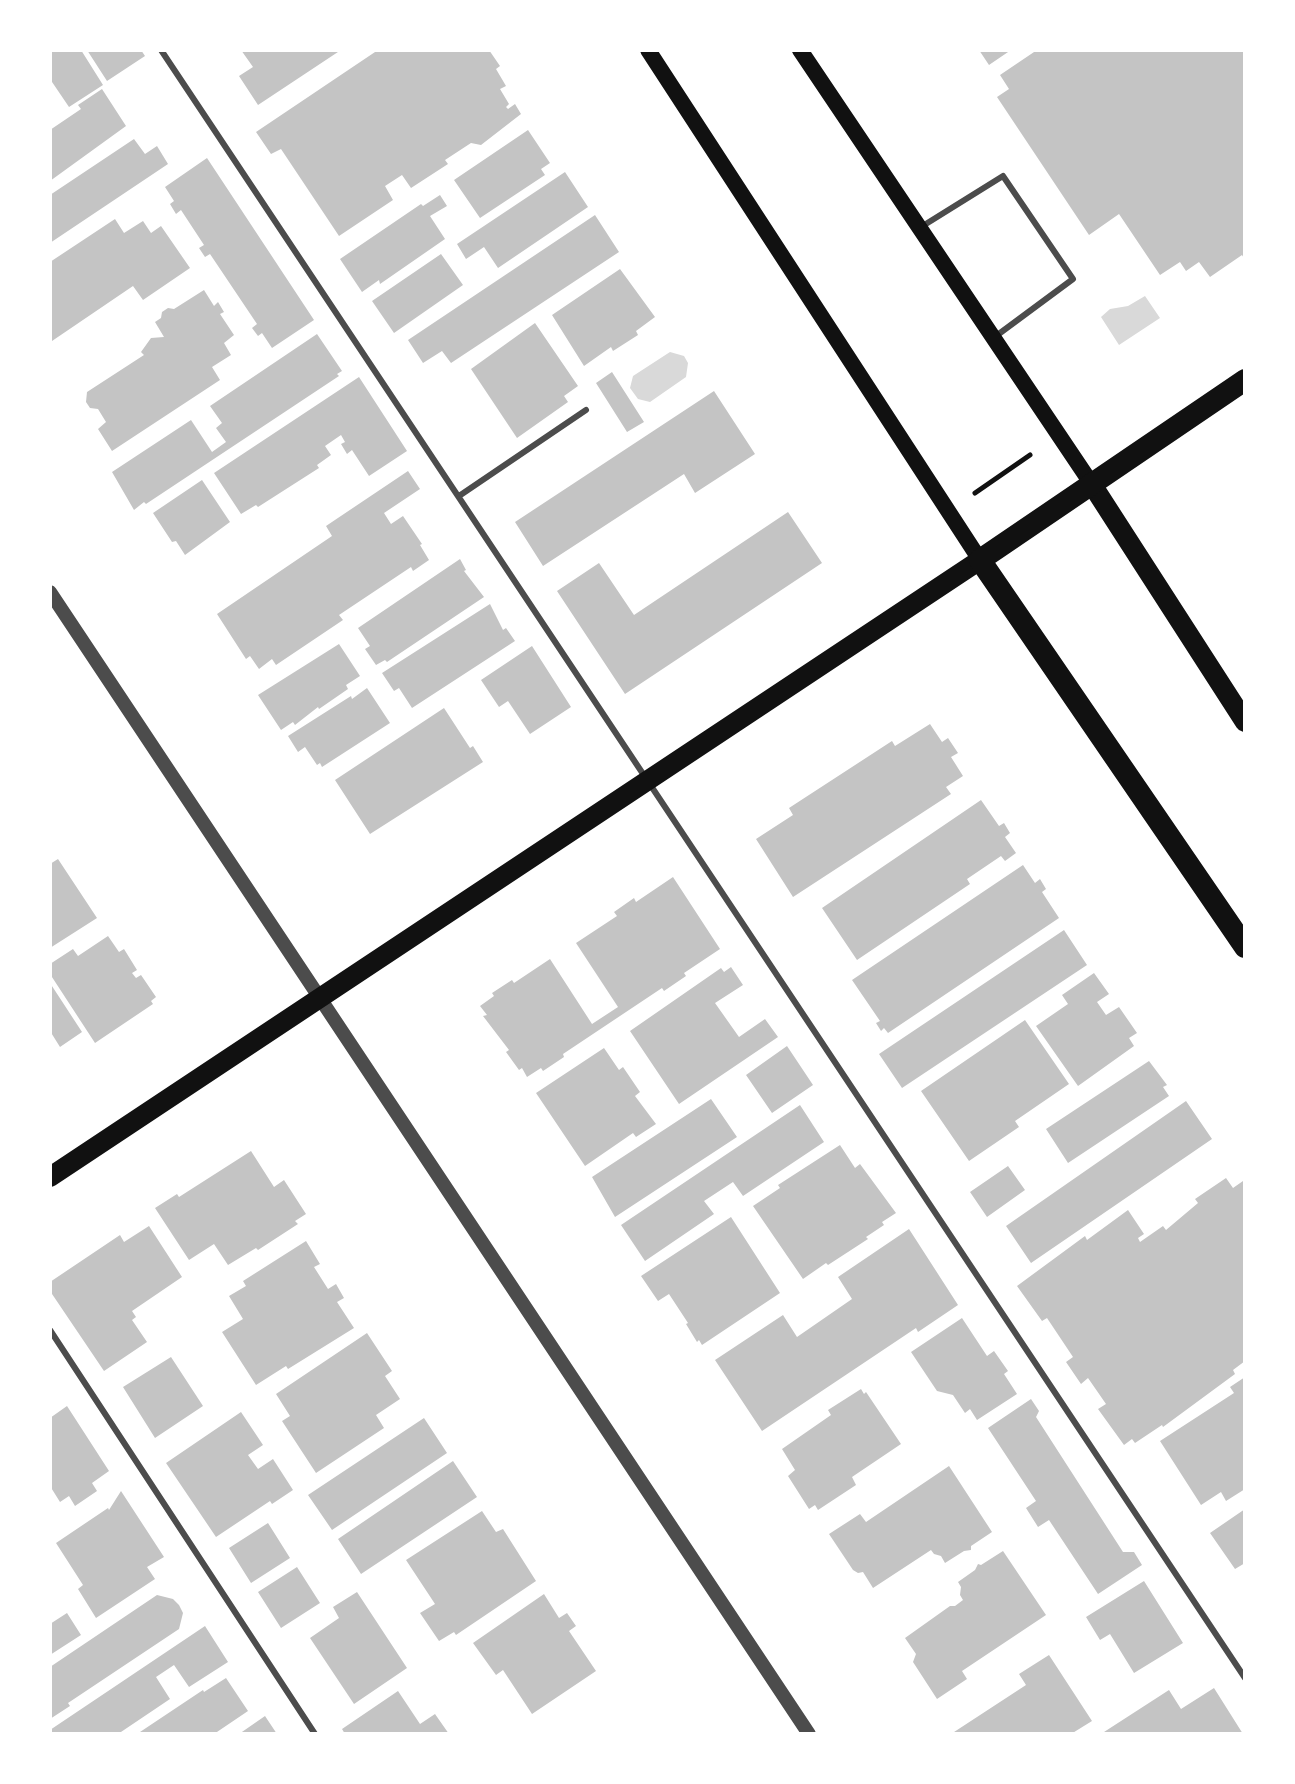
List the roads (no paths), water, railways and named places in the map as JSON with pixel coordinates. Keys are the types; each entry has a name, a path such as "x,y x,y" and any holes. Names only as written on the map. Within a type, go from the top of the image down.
{"highway":[{"path":"1245,380 980,560 1245,947"}],"main road":[{"path":"50,1177 980,560 648,50"},
{"path":"800,50 1091,483 1245,722"}],"street":[{"path":"50,592 809,1734"}],"lane":[{"path":"161,50 1245,1678"},
{"path":"919,229 1003,176 1073,279 993,338"},
{"path":"459,496 586,410"},
{"path":"50,1330 315,1734"}]}
